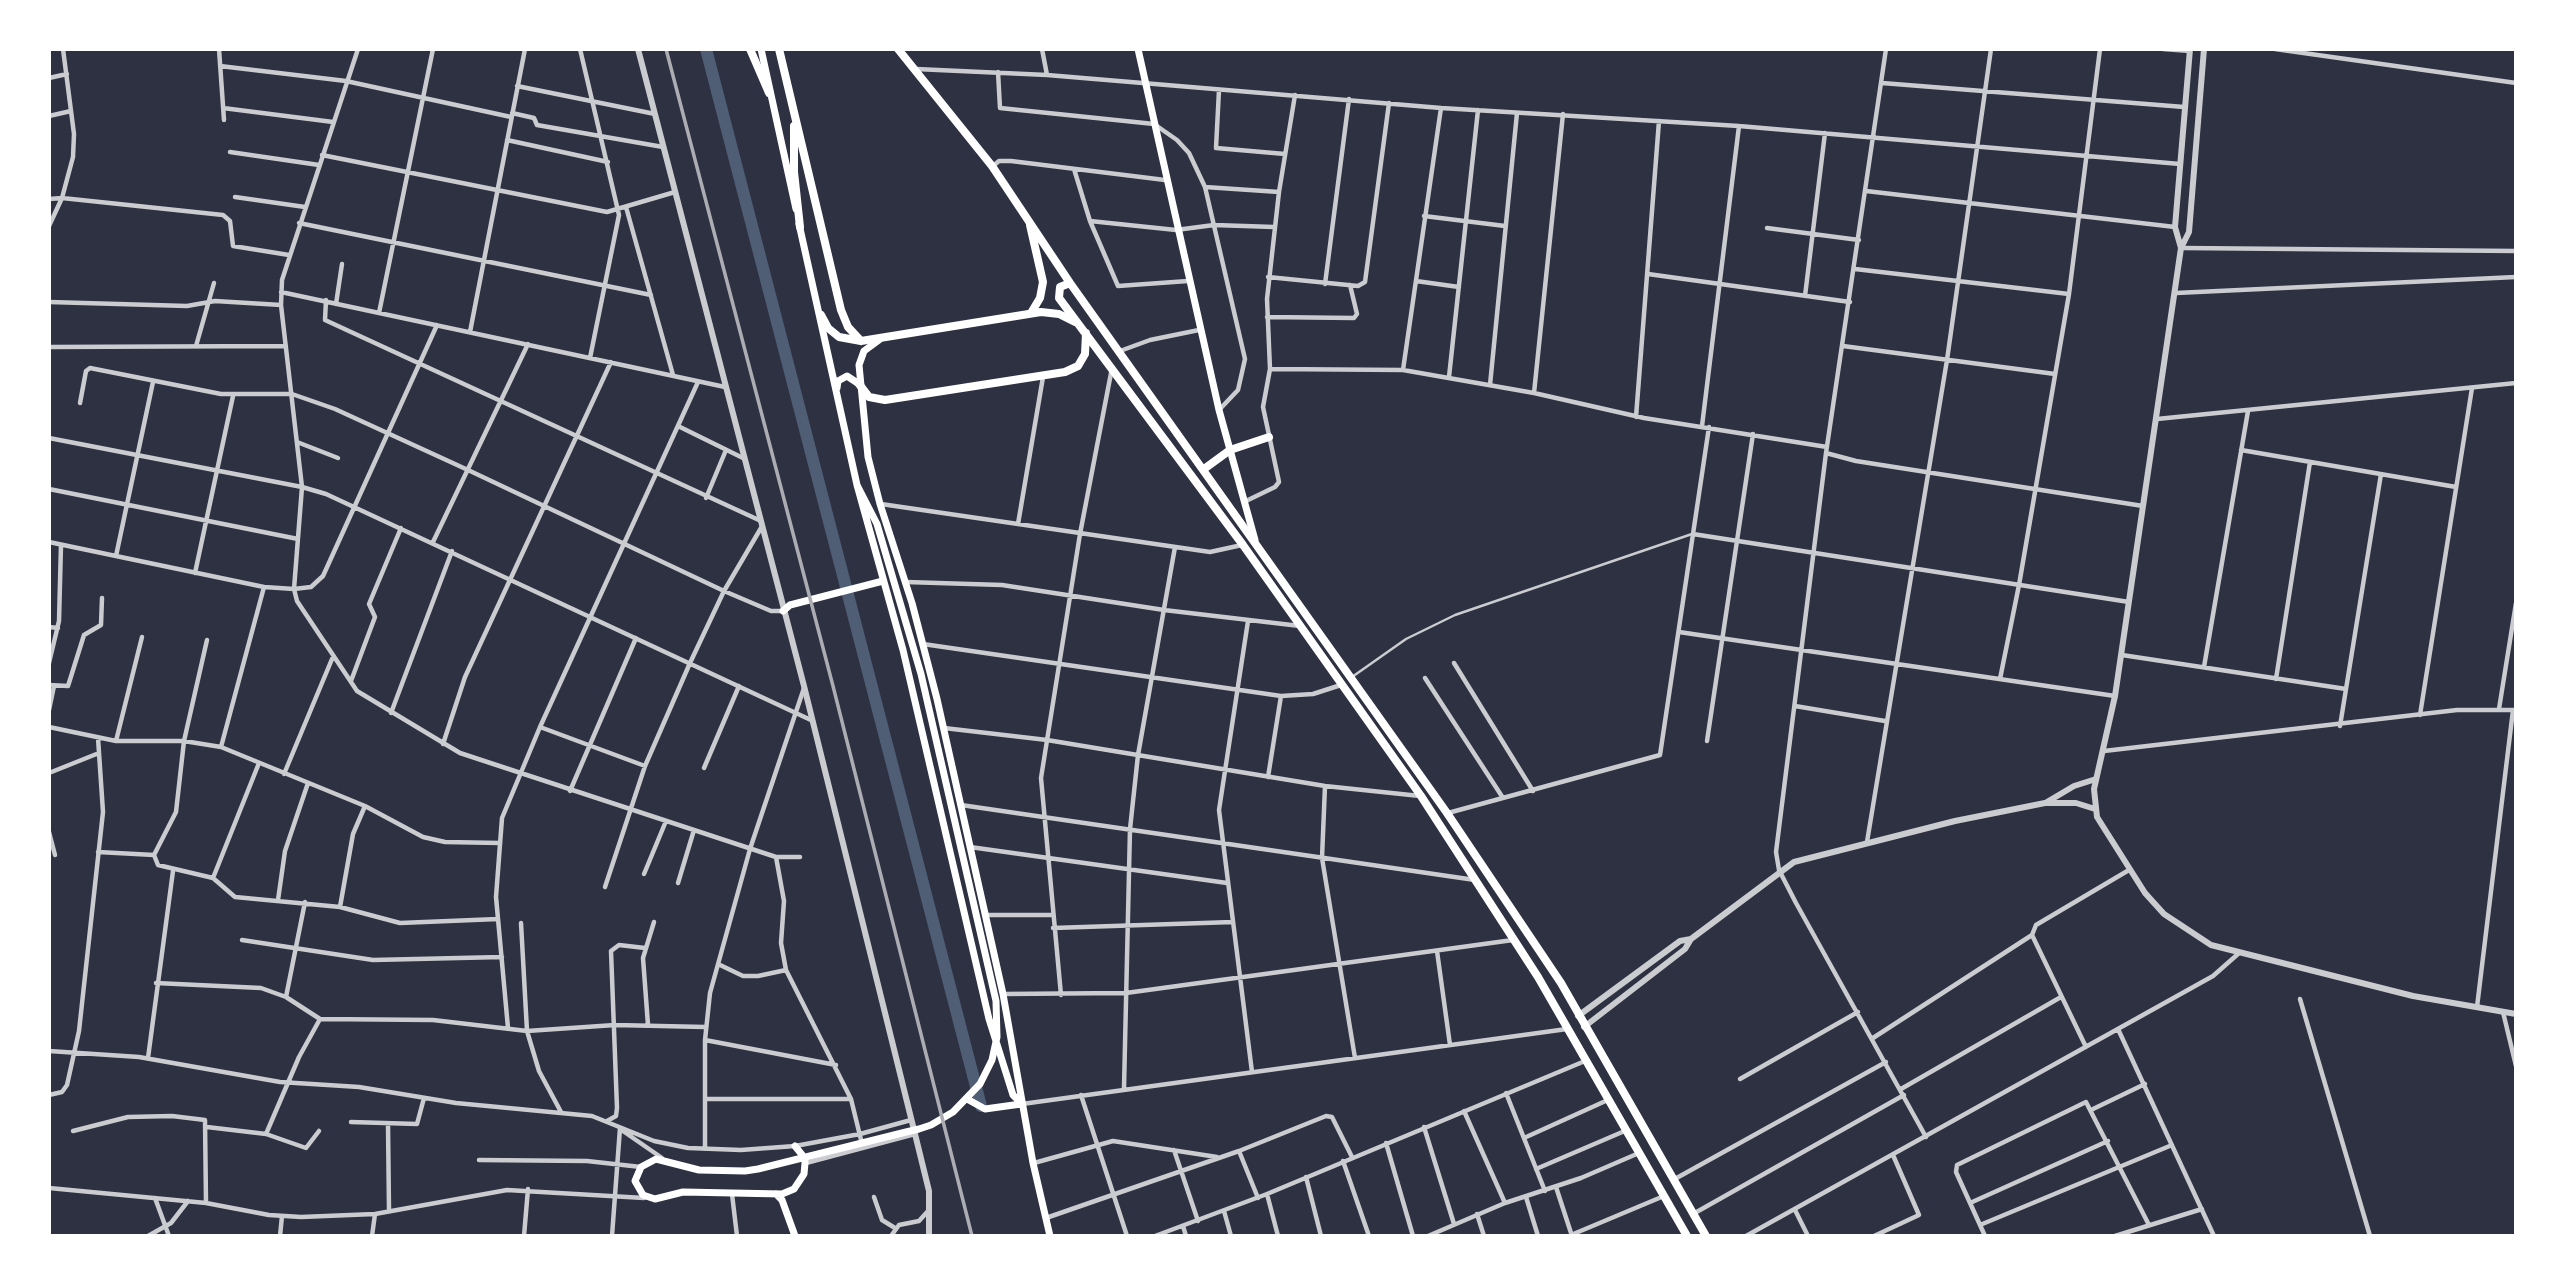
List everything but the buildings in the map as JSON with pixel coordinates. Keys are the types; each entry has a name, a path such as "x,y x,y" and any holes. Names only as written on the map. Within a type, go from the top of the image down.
{"main road":[{"path":"750,49 769,93"},
{"path":"761,49 857,485 912,686 997,1050 1013,1095 1022,1104"},
{"path":"779,49 841,310 848,327 861,341"},
{"path":"898,49 992,166 1070,283 1447,813 1551,967 1706,1236"},
{"path":"1138,49 1199,330 1255,540"},
{"path":"795,116 794,172 800,227"},
{"path":"1028,220 1043,282 1040,298 1031,313"},
{"path":"1070,283 1060,287 1059,298 1243,545 1421,796 1514,940 1611,1099 1687,1236"},
{"path":"821,315 828,328 839,337 861,341 1031,313 1059,314 1083,328 1087,341 1082,360 1072,370 1042,377 885,400 869,397 859,384 847,376 838,381 837,391"},
{"path":"884,338 870,345 861,358 859,384 866,445 880,504 923,644 943,728 1003,993 1033,1163 1050,1236"},
{"path":"1204,469 1230,450 1269,437"},
{"path":"795,1146 805,1163 804,1174 798,1185 788,1192 683,1192 648,1198 637,1189 635,1181 641,1167 648,1162 665,1160 699,1170 730,1172 758,1169 919,1129 943,1119 963,1104 980,1084 992,1060 997,1037 996,1002 923,683 877,524 857,485"},
{"path":"783,611 790,605 883,581"},
{"path":"948,848 956,853 970,847"},
{"path":"967,1099 985,1109 1022,1104"},
{"path":"776,1194 782,1200 795,1236"}],"street":[{"path":"49,226 62,198 73,157 72,111 64,49"},
{"path":"219,49 224,120"},
{"path":"358,49 299,223 281,292 302,487 294,589 297,601 333,658 367,699 443,744 520,775 750,849 776,857 800,857"},
{"path":"379,313 433,49"},
{"path":"470,332 525,49"},
{"path":"580,49 619,209 590,358"},
{"path":"638,49 804,686 915,1134 930,1203 929,1236"},
{"path":"1042,49 1047,75"},
{"path":"1886,49 1827,450 1776,843 1779,870 1926,1137"},
{"path":"1867,842 1947,360 1990,49"},
{"path":"2000,679 2019,585 2068,294 2101,49"},
{"path":"2163,49 2190,50 2175,227 2181,248"},
{"path":"2204,49 2189,232 2181,248 2122,655 2096,779 2095,808 2129,870 2151,900 2186,932 2211,945 2238,954 2413,996 2516,1014"},
{"path":"2275,49 2516,83"},
{"path":"220,66 346,81 534,118 536,124 602,138 663,146"},
{"path":"912,69 1047,75 1441,108 1738,126 1977,149 2180,164"},
{"path":"998,72 998,103 1002,109 1154,124 1183,146 1205,187 1245,359 1238,390 1219,410"},
{"path":"49,78 67,74"},
{"path":"1881,83 2185,107"},
{"path":"517,86 655,114"},
{"path":"1219,89 1216,148 1285,154"},
{"path":"1246,501 1278,484 1263,407 1270,369 1268,277 1295,95"},
{"path":"1325,284 1349,99"},
{"path":"1268,277 1350,285 1360,285 1366,279 1389,103"},
{"path":"223,108 333,122"},
{"path":"1403,370 1441,108"},
{"path":"1449,378 1478,110"},
{"path":"49,116 72,111"},
{"path":"1490,385 1517,113"},
{"path":"1534,393 1563,114"},
{"path":"1636,417 1659,121"},
{"path":"1447,813 1660,755 1693,534 1706,426 1718,284 1738,126"},
{"path":"1805,296 1825,134"},
{"path":"507,140 608,162"},
{"path":"230,152 319,165"},
{"path":"323,155 607,212 675,192"},
{"path":"992,166 999,161 1011,161 1165,180"},
{"path":"1074,169 1090,221 1118,286 1188,281"},
{"path":"1205,187 1279,192"},
{"path":"1866,191 2175,227"},
{"path":"235,197 305,207"},
{"path":"49,199 62,198 223,215 230,221 233,246 289,255"},
{"path":"626,207 673,376"},
{"path":"1424,216 1505,226"},
{"path":"1090,221 1176,230 1214,225 1274,227"},
{"path":"299,223 651,295"},
{"path":"1767,228 1859,240"},
{"path":"2181,248 2516,251"},
{"path":"336,304 342,264"},
{"path":"1854,269 2068,294"},
{"path":"1648,274 1850,302"},
{"path":"2176,293 2516,277"},
{"path":"1416,281 1459,287"},
{"path":"195,346 214,283"},
{"path":"1267,317 1354,318 1357,314 1350,285"},
{"path":"281,292 725,387"},
{"path":"326,300 325,320 761,524"},
{"path":"49,302 187,306 208,301 281,305"},
{"path":"49,542 264,587 311,587 323,576 437,325"},
{"path":"1120,351 1150,340 1199,330"},
{"path":"433,542 528,344"},
{"path":"49,347 286,346"},
{"path":"1843,346 2054,374"},
{"path":"443,744 465,677 611,362"},
{"path":"80,403 86,371 90,368 233,396 292,394 468,470 724,591 771,611 783,611"},
{"path":"1061,995 1041,778 1080,534 1112,368"},
{"path":"1270,369 1403,370 1534,393 1636,417 1753,434 1927,472 2143,506"},
{"path":"1018,524 1042,377"},
{"path":"116,556 153,382"},
{"path":"508,1028 498,919 502,818 540,727 698,382"},
{"path":"2157,419 2516,383"},
{"path":"2420,715 2472,388"},
{"path":"195,573 233,396"},
{"path":"2204,667 2248,411"},
{"path":"678,426 743,458"},
{"path":"1707,741 1753,434"},
{"path":"49,438 302,487 356,506 813,722"},
{"path":"297,442 338,458"},
{"path":"706,498 726,450"},
{"path":"2241,450 2456,487"},
{"path":"2276,678 2310,462"},
{"path":"2340,726 2381,474"},
{"path":"49,489 298,539"},
{"path":"880,504 1209,552 1243,545"},
{"path":"605,887 645,766 724,591 761,524"},
{"path":"351,682 375,617 369,604 401,527"},
{"path":"1693,534 2129,601"},
{"path":"49,663 58,628 61,545"},
{"path":"1124,1088 1130,829 1138,755 1175,547"},
{"path":"391,713 452,551"},
{"path":"906,582 985,583 1164,610 1301,626"},
{"path":"221,747 264,587"},
{"path":"49,710 52,686 68,686 84,635 100,627 102,598"},
{"path":"2499,709 2516,603"},
{"path":"1248,621 1219,810 1221,843 1252,1072"},
{"path":"49,626 58,628"},
{"path":"1679,632 2115,696"},
{"path":"116,741 142,637"},
{"path":"570,791 636,638"},
{"path":"207,640 184,741 176,812 155,855 158,865 173,871 213,878 235,897 340,907 400,923 498,919"},
{"path":"923,644 1281,696 1313,694 1342,684"},
{"path":"2122,655 2346,689"},
{"path":"284,774 333,658"},
{"path":"1454,663 1533,791"},
{"path":"1425,678 1503,798"},
{"path":"704,768 739,686"},
{"path":"705,1148 705,1027 718,964 750,849 804,686"},
{"path":"1268,777 1281,696"},
{"path":"1795,706 1885,721"},
{"path":"2104,751 2420,715 2515,710 2477,1007"},
{"path":"49,727 116,741 184,741 221,747 365,806 423,837 445,842 500,844"},
{"path":"540,727 645,766"},
{"path":"943,728 1047,740 1325,786 1421,796"},
{"path":"49,1095 65,1089 76,1052 103,812 98,738"},
{"path":"49,773 99,753"},
{"path":"213,878 259,763"},
{"path":"2045,803 2074,786 2096,779"},
{"path":"278,900 285,851 308,783"},
{"path":"1325,786 1322,858 1355,1058"},
{"path":"1584,1027 1779,870 1802,859 2045,803 2076,803 2095,808"},
{"path":"960,805 1475,880"},
{"path":"340,907 353,834 365,806"},
{"path":"644,874 666,821"},
{"path":"678,883 694,830"},
{"path":"49,832 55,855"},
{"path":"970,847 1227,883"},
{"path":"98,852 155,855"},
{"path":"776,857 784,901 781,943 786,970 852,1099 863,1148"},
{"path":"1873,1038 2032,935 2036,925 2129,870"},
{"path":"148,1058 173,871"},
{"path":"286,997 299,948 305,902"},
{"path":"985,915 1052,915"},
{"path":"648,1025 643,970 645,948 654,922"},
{"path":"1053,928 1233,922"},
{"path":"522,923 527,1031 539,1071 561,1113"},
{"path":"2032,935 2085,1047"},
{"path":"1578,1016 1680,941 1691,939"},
{"path":"242,940 404,961 502,957"},
{"path":"1003,993 1126,993 1514,940"},
{"path":"607,1121 616,1116 617,1108 612,947 619,945 645,948"},
{"path":"1437,951 1450,1045"},
{"path":"1746,1236 2213,976 2238,954"},
{"path":"718,964 743,976 786,970"},
{"path":"156,983 245,986 286,997 320,1019 433,1020 527,1031 615,1025 705,1027"},
{"path":"1901,1089 2061,997"},
{"path":"2300,999 2370,1236"},
{"path":"2503,1011 2516,1066"},
{"path":"1740,1079 1858,1012"},
{"path":"266,1134 287,1082 320,1019"},
{"path":"1022,1104 1567,1029"},
{"path":"2118,1029 2214,1236"},
{"path":"705,1040 836,1065"},
{"path":"49,1051 148,1058 287,1082 359,1087 607,1121 665,1160"},
{"path":"1155,1236 1258,1198 1586,1060"},
{"path":"1673,1180 1886,1062"},
{"path":"2092,1109 2144,1084"},
{"path":"1506,1093 1545,1191"},
{"path":"1693,1214 1904,1095"},
{"path":"1081,1096 1127,1236"},
{"path":"351,1122 417,1124 424,1098"},
{"path":"705,1098 852,1099"},
{"path":"1524,1138 1611,1099"},
{"path":"1985,1236 1956,1172 1959,1163 2083,1102 2090,1104 2150,1225"},
{"path":"1464,1111 1504,1203"},
{"path":"73,1131 122,1118 172,1116 205,1121 206,1203"},
{"path":"1046,1218 1239,1151 1328,1116 1332,1117 1352,1157"},
{"path":"620,1128 671,1145 741,1150 795,1146 860,1134 911,1120"},
{"path":"388,1124 389,1211"},
{"path":"207,1127 266,1134 306,1148 319,1131"},
{"path":"1424,1127 1454,1224"},
{"path":"612,1236 620,1128"},
{"path":"1536,1169 1628,1129"},
{"path":"805,1163 915,1134"},
{"path":"1033,1163 1097,1143 1121,1141 1219,1158"},
{"path":"1970,1203 2108,1141"},
{"path":"1386,1143 1413,1236"},
{"path":"1980,1225 2172,1145"},
{"path":"1174,1150 1198,1220"},
{"path":"1239,1151 1258,1198"},
{"path":"1428,1236 1441,1233 1454,1224 1504,1203 1556,1187 1640,1152"},
{"path":"1874,1236 1919,1215 1893,1155"},
{"path":"479,1160 641,1167"},
{"path":"1343,1161 1368,1236"},
{"path":"1306,1177 1321,1236"},
{"path":"1556,1187 1572,1236 1665,1196"},
{"path":"49,1188 206,1203 282,1216 375,1213 488,1192 528,1189 648,1198"},
{"path":"524,1236 528,1189"},
{"path":"732,1193 737,1236"},
{"path":"1267,1194 1278,1236"},
{"path":"874,1197 882,1220 895,1228"},
{"path":"1526,1197 1538,1236"},
{"path":"155,1198 169,1236"},
{"path":"148,1236 165,1227 188,1201"},
{"path":"891,1236 895,1228 919,1221 927,1214 930,1203"},
{"path":"2115,1236 2202,1209"},
{"path":"1795,1210 1808,1236"},
{"path":"1224,1211 1231,1236"},
{"path":"372,1236 375,1213"},
{"path":"1477,1214 1484,1236"},
{"path":"280,1236 282,1216"},
{"path":"1183,1226 1186,1236"}],"lane":[{"path":"1352,677 1406,639 1455,615 1693,534"}],"waterway":[{"path":"706,49 981,1106"}],"railway":[{"path":"666,49 833,686 972,1236"}]}
